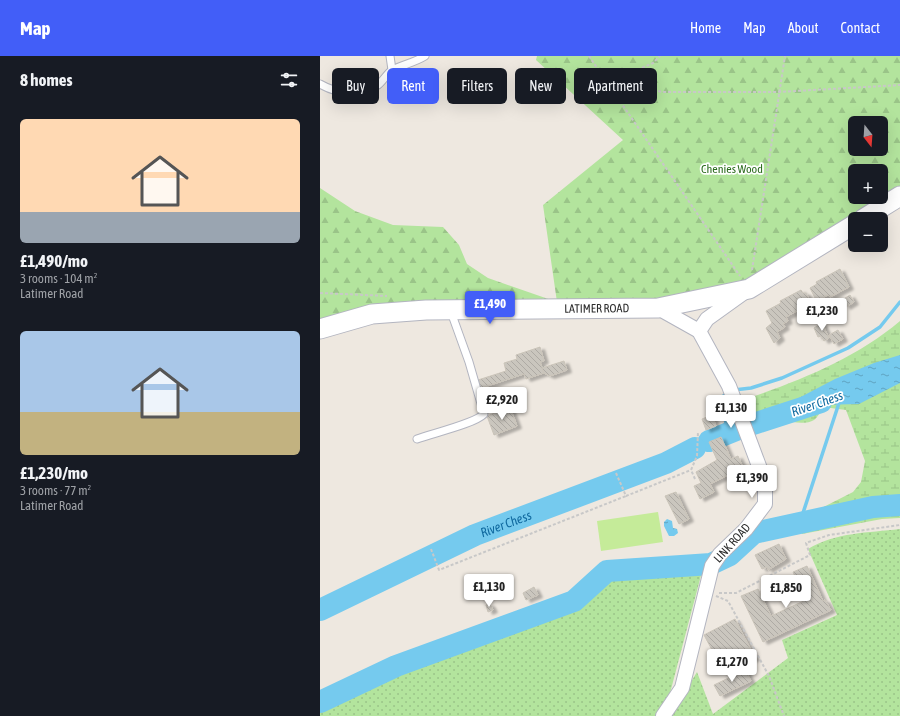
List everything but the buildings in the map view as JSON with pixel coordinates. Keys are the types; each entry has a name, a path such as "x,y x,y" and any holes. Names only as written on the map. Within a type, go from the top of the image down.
{"street":[{"path":"874,212 900,196"},
{"name":"LATIMER ROAD","path":"320,329 372,314 450,310 658,308 749,289 848,228"},
{"path":"658,308 699,331 707,319 749,289"},
{"name":"LINK ROAD","path":"663,716 682,688 712,566 720,554 746,529 765,504 765,482 748,436 731,392 699,331"}],"lane":[{"path":"390,56 392,68"},
{"path":"398,68 415,62 424,56"},
{"path":"320,84 328,89 344,92 361,92 378,85 387,75"},
{"path":"417,439 465,424 481,417 484,414 472,370 450,310"}],"path":[{"path":"590,56 599,68"},
{"path":"641,68 653,63 660,56"},
{"path":"749,289 778,92 785,56"},
{"path":"657,91 778,92 900,85"},
{"path":"624,104 749,289"},
{"path":"320,293 389,297"},
{"path":"431,549 439,570 691,470 697,456 698,432"},
{"path":"691,470 695,479"},
{"path":"616,473 626,496"},
{"path":"707,586 736,594 810,555 806,543 829,536 900,525"},
{"path":"707,586 728,601 769,676 784,716"}],"green space":[{"name":"Chenies Wood","path":"537,56 900,56 900,203 884,212 848,212 848,233 749,289 645,302 320,326 320,188 355,211 393,225 443,227 459,245 467,264 488,278 557,302 543,205 623,140 584,104 657,104 657,68 574,68 574,95 566,88 566,68 545,68 536,60"},
{"path":"900,321 900,518 882,519 802,534 796,521 853,492 861,482 865,461 846,410 823,407 814,420 800,423 781,420 748,410 743,400 826,368 883,335"},
{"path":"658,512 663,542 601,551 597,521"},
{"path":"900,529 900,716 670,716 697,672 713,714 788,658 782,640 837,615 808,549 819,543 841,536"},
{"path":"704,564 669,697 655,716 320,716 320,702 396,666 574,601 607,571"}],"water":[{"path":"900,355 900,383 859,404 820,405 797,416 788,405 835,379 874,363"},
{"path":"667,519 672,521 673,528 677,529 678,533 674,536 669,536 664,526 664,522"}],"waterway":[{"path":"734,390 751,388 782,378 848,348 880,327 900,302"},
{"path":"706,442 708,434 718,431 726,424 722,397 728,393"},
{"path":"811,522 802,516 840,400"},
{"name":"River Chess","path":"709,441 741,428 821,402"},
{"name":"River Chess","path":"320,610 475,535 666,463 695,448"},
{"path":"320,702 396,666 574,601 607,571 711,564 730,555 754,533 873,507 900,505"}]}
